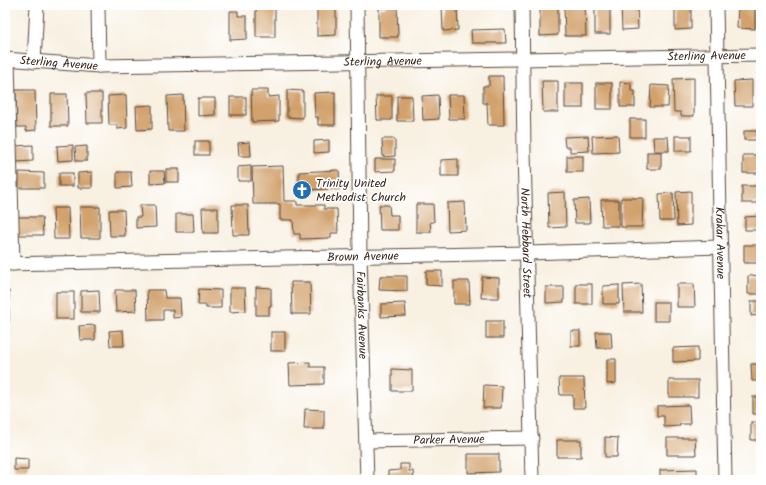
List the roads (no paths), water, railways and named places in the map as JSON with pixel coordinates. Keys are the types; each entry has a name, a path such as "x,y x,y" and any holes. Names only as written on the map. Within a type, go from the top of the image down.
{"street":[{"path":"34,62 37,5"},
{"path":"98,5 99,66"},
{"name":"Fairbanks Avenue","path":"357,5 360,256 367,480"},
{"name":"North Hebbard Street","path":"522,5 532,480"},
{"name":"Krakar Avenue","path":"716,5 725,480"},
{"name":"Sterling Avenue","path":"7,60 99,66 761,55"},
{"path":"7,60 9,264"},
{"name":"Brown Avenue","path":"9,264 527,253 721,247"},
{"name":"Parker Avenue","path":"366,441 532,438"}],"place":[{"name":"Trinity United Methodist Church","path":"302,190"}]}
